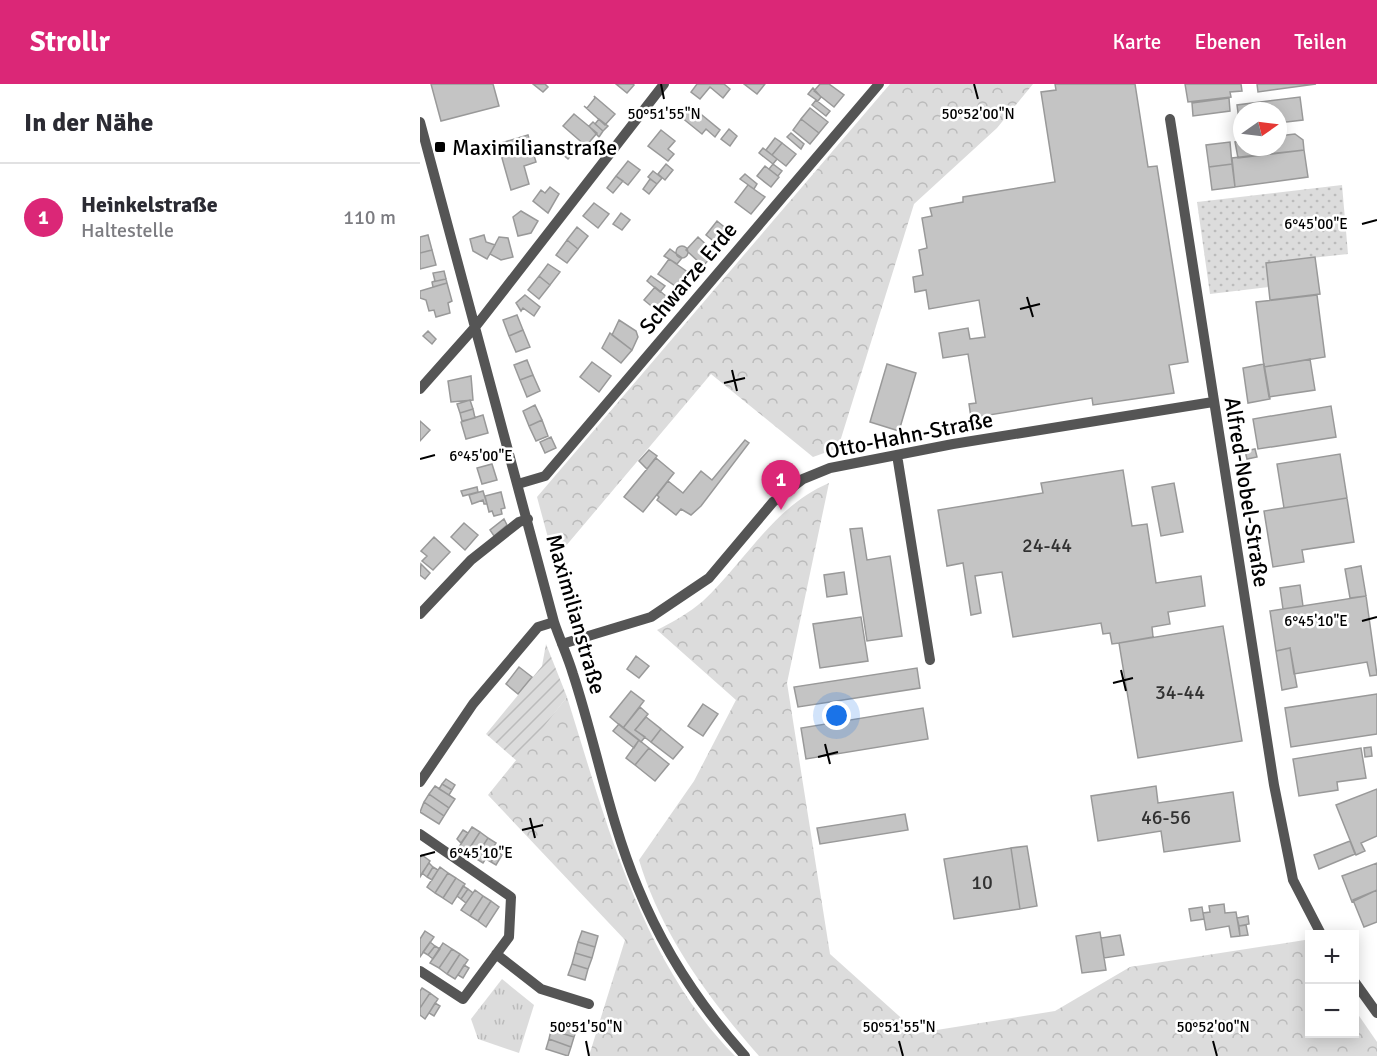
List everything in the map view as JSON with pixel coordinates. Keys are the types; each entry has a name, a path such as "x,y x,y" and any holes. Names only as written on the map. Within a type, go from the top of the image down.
{"street":[{"path":"420,389 476,326 664,84"},
{"name":"Schwarze Erde","path":"518,484 545,476 879,84"},
{"name":"Alfred-Nobel-Straße","path":"1170,119 1287,855 1293,880 1319,930"},
{"name":"Maximilianstraße","path":"420,122 554,622 637,887 677,964 703,1003 746,1056"},
{"name":"Otto-Hahn-Straße","path":"562,644 651,617 709,578 773,502 803,480 830,468 1214,402"},
{"path":"897,455 930,660"},
{"path":"420,614 471,560 519,522 528,519"},
{"path":"420,782 473,704 538,627 554,622"},
{"path":"420,834 511,897 509,936 463,999 420,971"},
{"path":"496,954 541,989 589,1004"},
{"path":"1356,984 1377,1013"}],"green space":[{"path":"890,84 1033,84 997,128 914,204 838,448 813,457 711,374 554,560 537,497"},
{"path":"1342,185 1348,254 1266,263 1269,287 1210,294 1197,202"},
{"path":"829,483 787,683 830,954 918,1033 1055,1011 1130,967 1305,940 1305,1038 1359,1038 1359,1016 1377,1042 1377,1056 759,1056 722,1012 673,940 648,887 639,860 694,781 736,700 657,630 681,617 703,601 776,520 809,493"},
{"path":"546,644 567,697 517,761 486,734 542,666"},
{"path":"567,697 613,840 630,887 651,933 675,977 702,1018 735,1056 589,1056 625,940 488,795"},
{"path":"502,979 534,1005 519,1053 478,1039 471,1019"}],"building":[{"path":"431,84 493,84 499,106 441,121"},
{"path":"533,84 545,84 548,87 543,92"},
{"path":"616,84 633,84 634,85 627,93"},
{"path":"697,84 724,84 730,89 723,98 710,87 700,99 691,92"},
{"path":"744,84 765,84 757,94"},
{"path":"820,84 829,84 844,95 834,107 814,91"},
{"path":"1055,84 1135,84 1148,167 1157,166 1188,362 1169,365 1174,393 1093,405 1092,398 971,418 969,404 976,403 968,354 943,358 939,333 968,328 970,339 985,337 979,300 929,309 926,290 915,292 913,277 923,275 919,250 927,248 922,218 932,216 930,208 963,202 963,197 1055,182 1041,92 1056,90"},
{"path":"1185,84 1241,84 1242,91 1230,92 1231,97 1188,102"},
{"path":"1257,84 1316,84 1258,92"},
{"path":"813,88 821,97 818,101 808,94"},
{"path":"594,96 615,114 605,125 584,106 587,108 595,98"},
{"path":"1300,97 1303,120 1287,122 1287,102 1261,102"},
{"path":"1229,98 1230,111 1193,116 1192,103"},
{"path":"816,100 830,111 826,116 812,105"},
{"path":"691,106 720,130 715,137 706,129 702,134 681,117"},
{"path":"810,108 828,122 819,133 801,119"},
{"path":"574,114 597,133 586,146 563,126"},
{"path":"599,119 608,126 603,131 595,124"},
{"path":"801,119 819,133 810,144 793,130"},
{"path":"593,122 603,131 599,137 589,126"},
{"path":"729,129 737,136 730,146 721,139"},
{"path":"661,130 675,141 668,149 674,154 668,161 648,146"},
{"path":"791,133 804,144 801,149 787,137"},
{"path":"1295,134 1303,140 1304,150 1287,152 1287,135"},
{"path":"528,135 536,162 524,166 529,184 511,190 498,144"},
{"path":"775,138 782,143 772,155 766,150"},
{"path":"1230,142 1232,164 1209,167 1206,145"},
{"path":"782,143 796,154 786,166 772,155"},
{"path":"568,148 574,152 568,159 562,154"},
{"path":"763,148 777,159 773,164 759,153"},
{"path":"1304,150 1308,177 1235,187 1232,158 1287,156 1287,152"},
{"path":"628,161 640,170 628,185 616,176"},
{"path":"666,164 673,170 665,180 658,174"},
{"path":"773,164 782,171 778,176 769,169"},
{"path":"1232,164 1235,187 1212,190 1209,167"},
{"path":"765,166 779,177 771,187 757,176"},
{"path":"653,171 662,178 657,184 648,177"},
{"path":"745,174 757,184 754,189 740,179"},
{"path":"616,176 623,181 613,193 607,188"},
{"path":"650,179 657,184 649,194 643,189"},
{"path":"748,185 765,197 751,214 735,202"},
{"path":"550,187 559,194 548,213 533,201 541,190 545,193"},
{"path":"594,203 609,214 598,228 583,216"},
{"path":"521,211 538,221 531,233 518,236 513,217"},
{"path":"621,213 630,220 622,230 613,224"},
{"path":"717,221 728,230 717,244 706,235"},
{"path":"577,227 588,236 578,249 567,240"},
{"path":"428,235 432,250 420,253 420,237"},
{"path":"484,235 486,242 495,245 487,259 473,251 470,239"},
{"path":"499,237 508,238 513,257 501,260 490,254"},
{"path":"698,237 715,253 703,266 686,250"},
{"path":"567,240 578,249 567,263 556,255"},
{"path":"684,246 688,252 684,258 680,258 676,250"},
{"path":"670,249 682,258 677,264 664,256"},
{"path":"432,250 436,265 420,269 420,253"},
{"path":"1315,257 1320,294 1270,300 1266,263"},
{"path":"669,259 689,273 678,288 658,274"},
{"path":"548,264 560,272 550,285 539,276"},
{"path":"444,271 446,279 432,282 435,281 433,273"},
{"path":"539,276 550,285 539,299 528,290"},
{"path":"651,276 665,286 660,292 647,281"},
{"path":"446,279 447,283 433,287 432,282"},
{"path":"447,283 452,301 448,303 450,313 436,317 434,310 429,311 426,300 420,298 420,291"},
{"path":"655,287 672,301 661,314 644,300"},
{"path":"525,295 540,307 534,316 523,308 521,311 516,303"},
{"path":"1317,295 1325,357 1264,367 1256,302"},
{"path":"517,315 523,330 509,336 503,320"},
{"path":"619,320 636,331 638,337 632,350 612,335"},
{"path":"523,330 530,347 516,352 509,336"},
{"path":"428,331 436,339 432,344 423,336"},
{"path":"610,333 632,350 621,363 602,348"},
{"path":"1310,359 1315,390 1269,397 1264,367"},
{"path":"527,360 533,375 520,380 514,365"},
{"path":"592,362 611,376 599,392 580,377"},
{"path":"887,364 916,373 899,431 870,422"},
{"path":"1264,364 1270,399 1248,403 1243,368"},
{"path":"533,375 540,391 527,397 520,380"},
{"path":"471,376 473,400 451,402 448,381"},
{"path":"470,400 473,409 460,413 457,404"},
{"path":"535,405 542,420 529,426 523,411"},
{"path":"1331,406 1336,437 1258,449 1253,419"},
{"path":"473,409 475,418 462,421 460,413"},
{"path":"483,415 488,433 466,439 461,422"},
{"path":"542,420 548,436 536,441 529,426"},
{"path":"420,421 430,430 420,441"},
{"path":"551,437 556,448 545,453 540,442"},
{"path":"745,440 749,443 701,506 691,515 681,509 676,515 657,500 659,497 657,495 668,481 683,493 701,471 712,480"},
{"path":"1255,449 1257,457 1247,459 1245,451"},
{"path":"649,450 657,456 647,469 639,461"},
{"path":"1340,454 1347,498 1284,508 1277,464"},
{"path":"656,458 674,473 643,512 624,497"},
{"path":"492,464 497,480 482,484 477,468"},
{"path":"1123,470 1132,526 1147,524 1156,583 1201,576 1205,606 1168,612 1170,624 1152,627 1153,637 1119,643 1112,644 1110,633 1103,634 1101,623 1013,637 1002,572 975,576 981,613 971,615 963,563 947,566 938,510 1043,493 1041,483"},
{"path":"1174,483 1183,532 1161,536 1152,487"},
{"path":"477,487 478,492 463,496 461,491"},
{"path":"483,491 487,504 484,504 483,500 472,504 469,495"},
{"path":"501,492 505,508 501,509 502,514 494,516 492,511 489,512 485,496"},
{"path":"1347,498 1354,542 1302,550 1304,562 1273,567 1264,511"},
{"path":"504,519 507,525 494,536 490,530"},
{"path":"464,523 478,535 465,550 451,537"},
{"path":"862,528 867,560 890,556 902,636 867,641 850,529"},
{"path":"434,537 450,552 433,570 422,561 427,556 421,551"},
{"path":"421,564 430,573 425,579 420,575"},
{"path":"1361,566 1366,596 1350,598 1345,569"},
{"path":"844,572 847,594 827,597 824,575"},
{"path":"1300,585 1303,606 1283,609 1280,588"},
{"path":"1366,596 1377,675 1370,676 1367,662 1294,674 1290,648 1276,651 1270,611"},
{"path":"861,617 868,661 820,668 813,624"},
{"path":"1223,626 1242,741 1138,758 1119,643"},
{"path":"1290,648 1297,687 1282,690 1276,651"},
{"path":"636,656 649,666 639,678 627,669"},
{"path":"519,667 532,677 518,694 506,684"},
{"path":"917,668 920,688 798,707 794,687"},
{"path":"631,691 644,701 623,728 610,717"},
{"path":"1377,694 1377,734 1291,747 1285,708"},
{"path":"703,704 718,714 703,736 688,726"},
{"path":"640,707 648,714 635,730 645,737 641,742 623,728"},
{"path":"923,708 928,739 806,759 801,728"},
{"path":"646,717 661,729 651,742 635,730"},
{"path":"619,724 639,740 634,748 613,731"},
{"path":"661,729 683,747 673,759 651,742"},
{"path":"639,740 649,748 635,765 626,758"},
{"path":"1371,747 1372,756 1365,757 1364,748"},
{"path":"649,748 669,764 655,781 635,765"},
{"path":"1361,748 1366,778 1337,782 1338,790 1299,796 1293,759"},
{"path":"446,779 455,785 452,790 442,784"},
{"path":"442,784 452,790 449,795 439,789"},
{"path":"435,786 455,799 449,808 429,794"},
{"path":"1156,786 1158,803 1233,792 1240,841 1164,852 1161,831 1098,841 1091,796"},
{"path":"1377,789 1377,836 1361,843 1365,851 1356,855 1336,805"},
{"path":"429,794 449,808 444,816 424,802"},
{"path":"424,802 444,816 439,824 420,812"},
{"path":"905,814 908,830 820,844 817,828"},
{"path":"472,827 480,832 467,852 459,847"},
{"path":"463,830 468,833 461,843 457,839"},
{"path":"480,832 488,838 475,858 467,852"},
{"path":"488,838 496,843 483,863 475,858"},
{"path":"1350,841 1355,854 1319,869 1314,855"},
{"path":"1027,846 1037,906 1020,909 1011,848"},
{"path":"1011,848 1020,909 954,919 944,859"},
{"path":"493,849 498,852 491,862 486,859"},
{"path":"498,852 502,855 496,865 491,862"},
{"path":"422,855 430,861 420,877 420,858"},
{"path":"429,863 433,867 427,877 422,873"},
{"path":"1377,863 1377,890 1352,902 1342,876"},
{"path":"433,867 438,870 432,880 427,877"},
{"path":"440,867 448,873 435,893 427,887"},
{"path":"448,873 456,878 443,898 435,893"},
{"path":"456,878 465,884 452,904 443,898"},
{"path":"463,886 468,889 461,899 457,896"},
{"path":"468,889 473,893 466,903 461,899"},
{"path":"475,890 483,896 470,916 461,910"},
{"path":"1377,890 1377,922 1364,927 1353,900"},
{"path":"483,896 491,901 478,921 470,916"},
{"path":"491,901 499,907 486,927 478,921"},
{"path":"1224,904 1225,913 1236,912 1240,936 1231,937 1229,926 1206,930 1203,913 1210,912 1209,906"},
{"path":"1202,907 1204,919 1191,921 1189,909"},
{"path":"1248,916 1249,924 1239,926 1237,918"},
{"path":"1246,925 1248,935 1240,936 1239,926"},
{"path":"425,931 434,937 420,957 420,939"},
{"path":"582,931 598,936 595,947 578,942"},
{"path":"1100,932 1106,970 1082,973 1076,936"},
{"path":"1120,935 1124,955 1104,958 1101,938"},
{"path":"430,942 435,946 428,955 423,952"},
{"path":"578,942 595,947 592,958 575,953"},
{"path":"443,943 452,949 439,968 430,963"},
{"path":"435,946 440,949 433,959 428,955"},
{"path":"452,949 460,954 447,974 439,968"},
{"path":"575,953 592,958 588,969 572,964"},
{"path":"460,954 468,960 455,979 447,974"},
{"path":"572,964 588,969 585,980 568,975"},
{"path":"464,965 469,968 463,978 458,975"},
{"path":"422,988 430,993 420,1008 420,991"},
{"path":"430,993 438,999 425,1019 420,1015 420,1008"},
{"path":"435,1003 440,1006 434,1016 429,1013"},
{"path":"554,1021 577,1028 574,1037 551,1030"},
{"path":"551,1030 574,1037 571,1047 549,1039"},
{"path":"549,1039 571,1047 568,1056 546,1049"}],"place":[{"name":"Maximilianstraße","path":"440,147"},
{"name":"Heinkelstraße","path":"781,510"}]}
